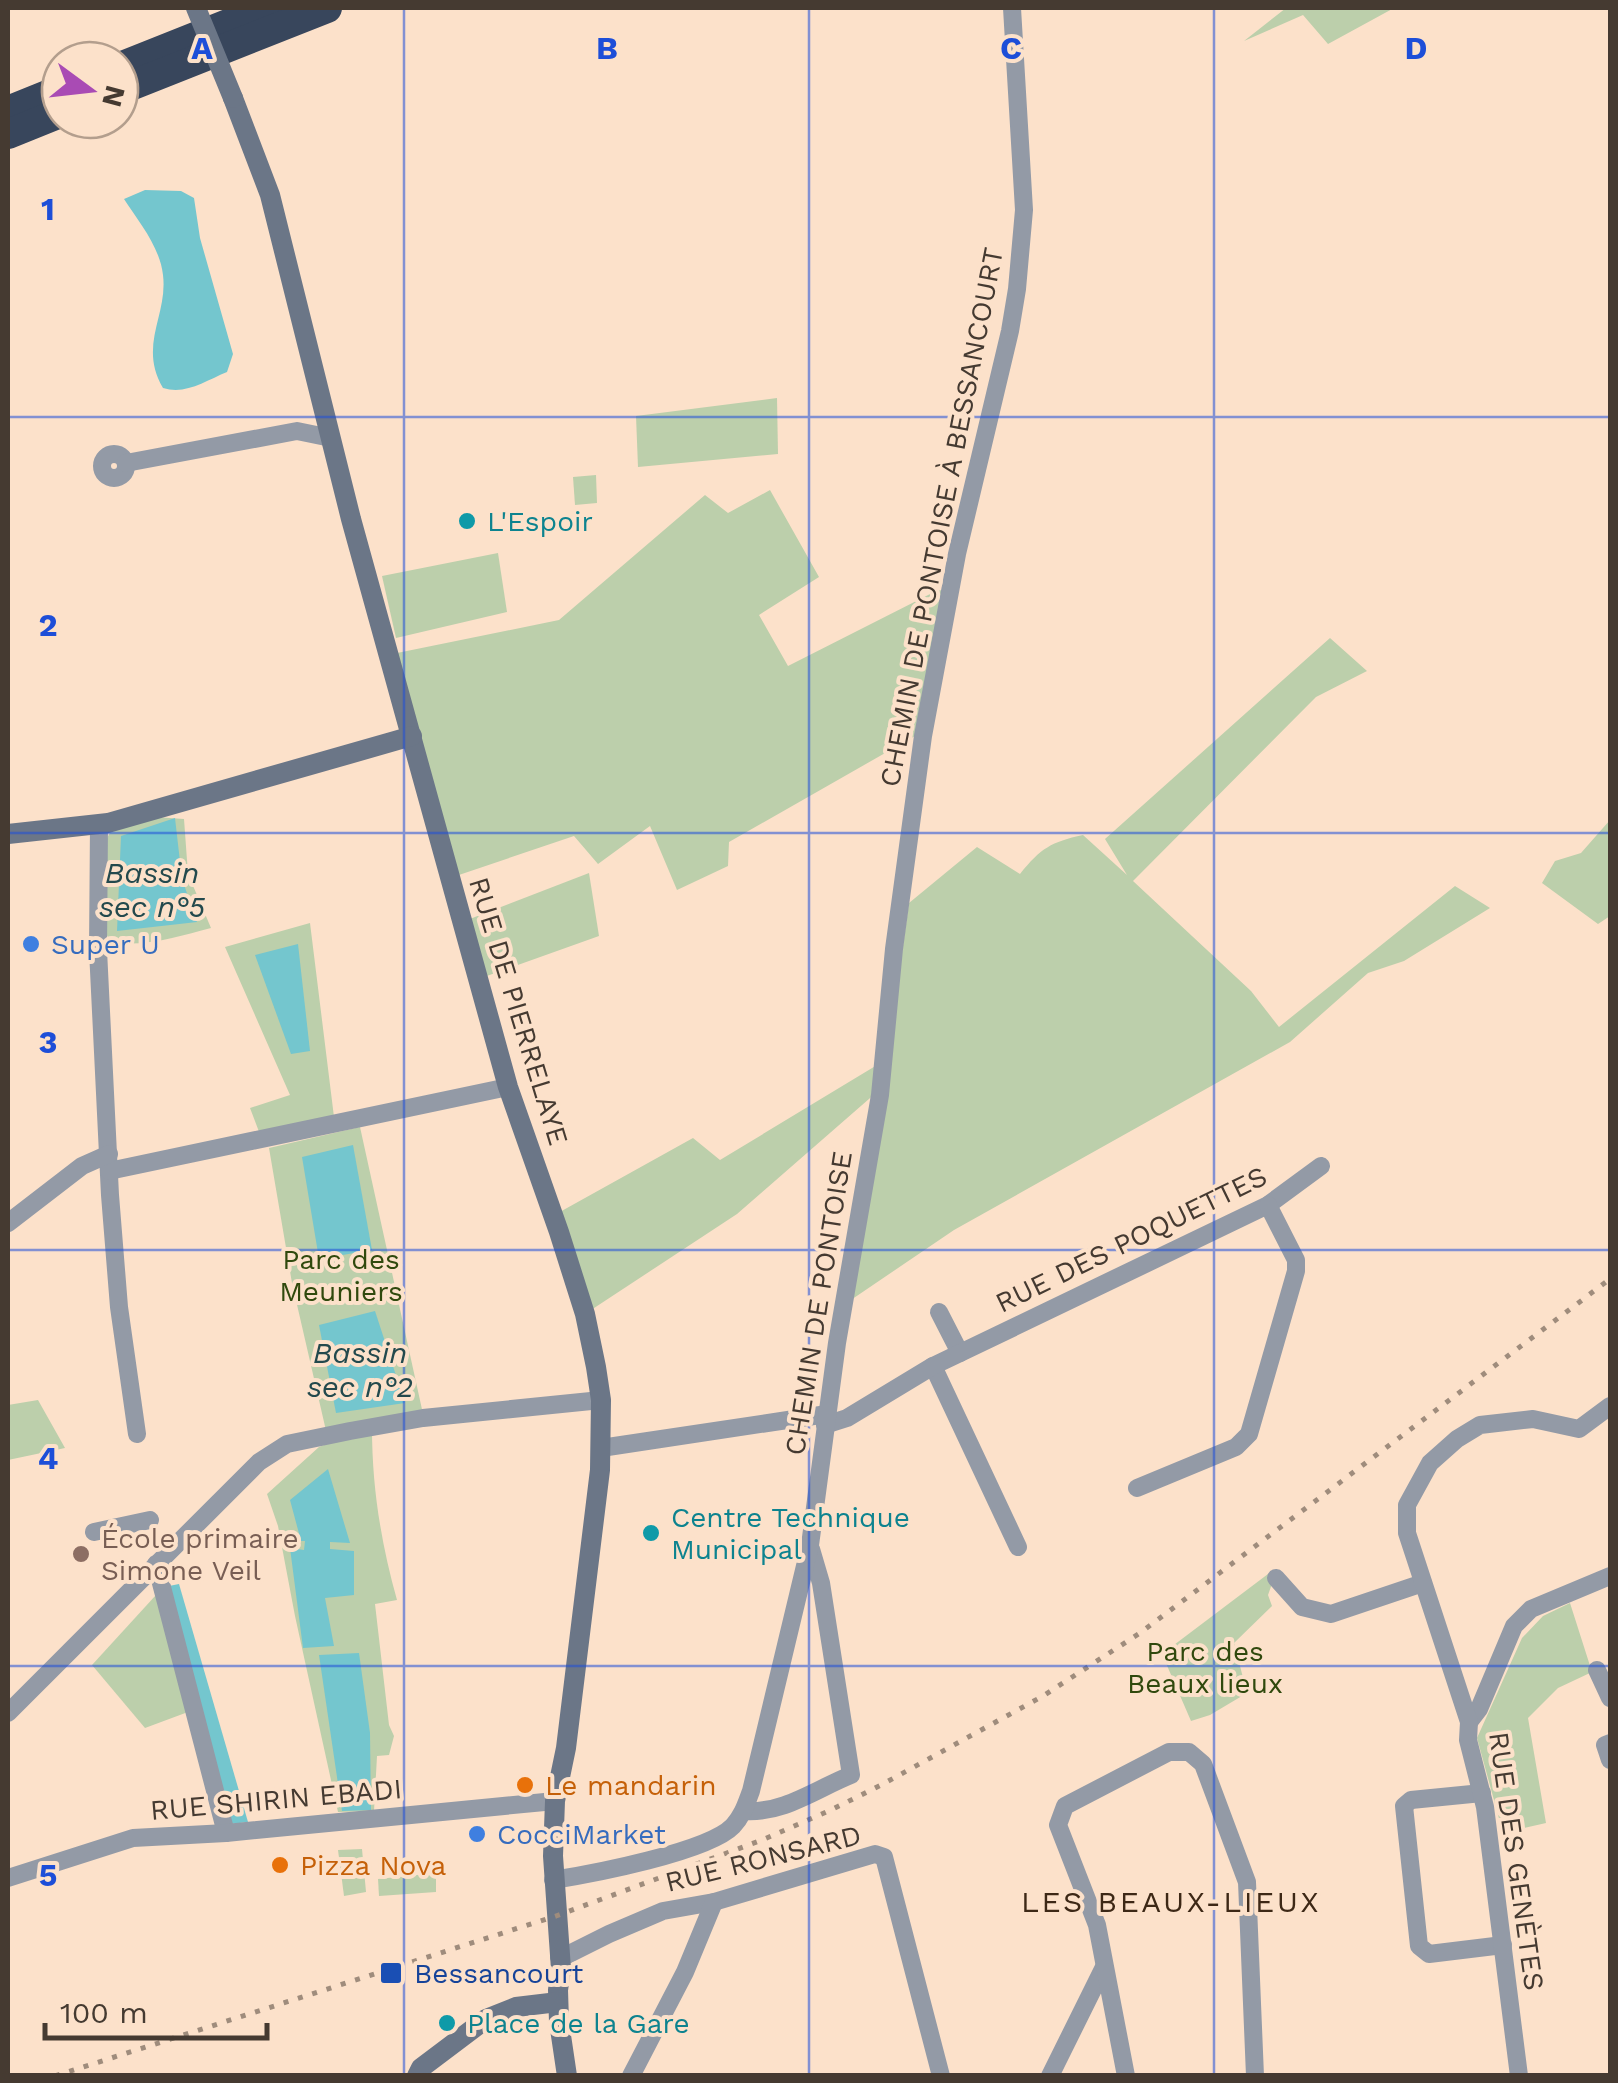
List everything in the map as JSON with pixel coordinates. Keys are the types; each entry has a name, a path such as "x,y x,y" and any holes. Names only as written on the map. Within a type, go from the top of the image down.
{"highway":[{"path":"140,58 268,8"},
{"path":"140,82 327,8"},
{"path":"8,111 40,98"},
{"path":"8,134 40,121"}],"main road":[{"name":"RUE DE PIERRELAYE","path":"196,8 270,195 351,519 508,1087 586,1314 601,1400 600,1470 568,1730 555,1800 553,1880 561,1969 559,2022 567,2076"},
{"path":"8,834 99,825 412,736"},
{"path":"417,2076 421,2068 486,2018 516,2007 558,2002"}],"street":[{"name":"CHEMIN DE PONTOISE À BESSANCOURT","path":"880,1095 894,948 923,736 950,584 1017,289 1024,210 1012,8"},
{"path":"297,431 324,408"},
{"path":"126,463 297,431 332,438"},
{"path":"99,825 98,950 118,1308 137,1434"},
{"path":"8,1223 82,1166 508,1087"},
{"name":"CHEMIN DE PONTOISE","path":"744,1811 810,1545 826,1419 880,1095"},
{"name":"RUE DES POQUETTES","path":"601,1448 847,1418 933,1366 1268,1205 1320,1166"},
{"path":"1137,1488 1236,1447 1249,1434 1296,1271 1296,1260 1268,1205"},
{"path":"938,1312 960,1353"},
{"path":"933,1366 1018,1548"},
{"path":"8,1712 260,1462 287,1444 423,1418 601,1400"},
{"name":"RUE DES GENÈTES","path":"1519,2076 1486,1807 1468,1740 1469,1722 1407,1533 1407,1505 1430,1463 1480,1425 1532,1419 1579,1430 1610,1406"},
{"path":"94,1532 150,1520"},
{"path":"553,1880 599,1873 705,1843 731,1829 744,1811 778,1808 851,1775 821,1583 810,1545"},
{"path":"156,1564 226,1833"},
{"path":"1469,1722 1479,1708 1514,1626 1531,1609 1610,1576"},
{"path":"1276,1578 1302,1607 1331,1614 1423,1584"},
{"path":"1597,1670 1610,1698"},
{"path":"1610,1742 1605,1745 1610,1760"},
{"path":"1126,2076 1097,1925 1058,1825 1065,1806 1169,1752 1189,1752 1203,1764 1247,1882 1256,2076"},
{"path":"1482,1793 1411,1800 1404,1806 1419,1946 1429,1954 1502,1946"},
{"name":"RUE SHIRIN EBADI","path":"8,1878 133,1838 226,1833 555,1800"},
{"name":"RUE RONSARD","path":"559,1957 663,1912 714,1902 875,1854 884,1857 941,2076"},
{"path":"631,2076 685,1972 714,1902"},
{"path":"1050,2076 1104,1967"}],"green space":[{"path":"1286,8 1394,8 1328,44 1303,15 1244,41"},
{"path":"777,398 778,454 638,467 636,416"},
{"path":"596,475 597,503 575,505 573,477"},
{"path":"770,490 819,577 759,615 788,666 938,590 954,592 915,736 729,842 728,866 677,890 650,826 598,864 574,836 450,878 397,653 559,620 705,495 728,513"},
{"path":"498,553 507,612 396,638 382,576"},
{"path":"1330,638 1367,671 1316,697 1133,881 1251,991 1279,1027 1455,886 1490,908 1404,961 1368,973 1290,1042 954,1230 845,1304 885,1085 737,1214 585,1314 549,1218 693,1138 720,1160 887,1059 909,903 977,847 1020,874 1047,847 1083,835 1127,875 1105,839"},
{"name":"Bassin sec n°5","path":"142,816 184,819 188,874 211,928 149,942 111,942 105,932 106,840 112,829"},
{"path":"1610,820 1610,916 1598,924 1542,883 1555,861 1581,853"},
{"path":"589,873 599,936 481,978 462,922"},
{"path":"310,923 334,1117 261,1137 250,1108 290,1095 225,947"},
{"name":"Parc des Meuniers","path":"360,1127 425,1423 372,1428 378,1515 397,1600 375,1604 389,1725 394,1736 389,1755 377,1756 374,1811 338,1812 278,1526 267,1494 319,1447 366,1429 327,1435 292,1283 269,1148"},
{"path":"38,1400 65,1448 8,1460 8,1405"},
{"name":"Parc des Beaux lieux","path":"1268,1574 1273,1581 1268,1595 1272,1606 1234,1643 1247,1693 1210,1715 1191,1721 1162,1654"},
{"path":"156,1595 188,1712 145,1728 92,1665"},
{"path":"1570,1603 1592,1672 1558,1688 1528,1718 1546,1823 1503,1833 1477,1738 1522,1638 1543,1616"},
{"path":"362,1849 366,1892 344,1896 338,1850"},
{"path":"436,1873 436,1892 379,1896 378,1879"}],"water":[{"path":"145,190 181,191 194,198 200,238 233,354 227,372 188,388 163,388 156,372 153,344 162,304 163,275 153,245 124,199"},
{"name":"Bassin sec n°5","path":"175,818 182,879 197,922 117,931 121,836"},
{"path":"298,944 310,1051 291,1054 255,955"},
{"path":"353,1145 372,1250 319,1259 302,1157"},
{"name":"Bassin sec n°2","path":"375,1311 405,1403 336,1413 319,1325"},
{"path":"328,1469 350,1543 330,1542 330,1549 354,1551 354,1595 325,1598 334,1646 303,1648 290,1548 304,1550 305,1541 301,1541 290,1500"},
{"path":"179,1584 248,1822 231,1824 169,1586"},
{"path":"359,1653 370,1733 371,1810 342,1811 319,1655"}],"railway":[{"path":"55,2076 556,1916 762,1840 883,1784 1043,1696 1140,1633 1610,1279"}],"place":[{"name":"L'Espoir","path":"467,521"},
{"name":"Super U","path":"31,944"},
{"name":"Centre Technique Municipal","path":"651,1533"},
{"name":"École primaire Simone Veil","path":"81,1554"},
{"name":"Le mandarin","path":"525,1785"},
{"name":"CocciMarket","path":"477,1834"},
{"name":"Pizza Nova","path":"280,1865"},
{"name":"Bessancourt","path":"391,1973"},
{"name":"Place de la Gare","path":"447,2023"}],"district":[{"name":"LES BEAUX-LIEUX","path":"1171,1902"}]}
